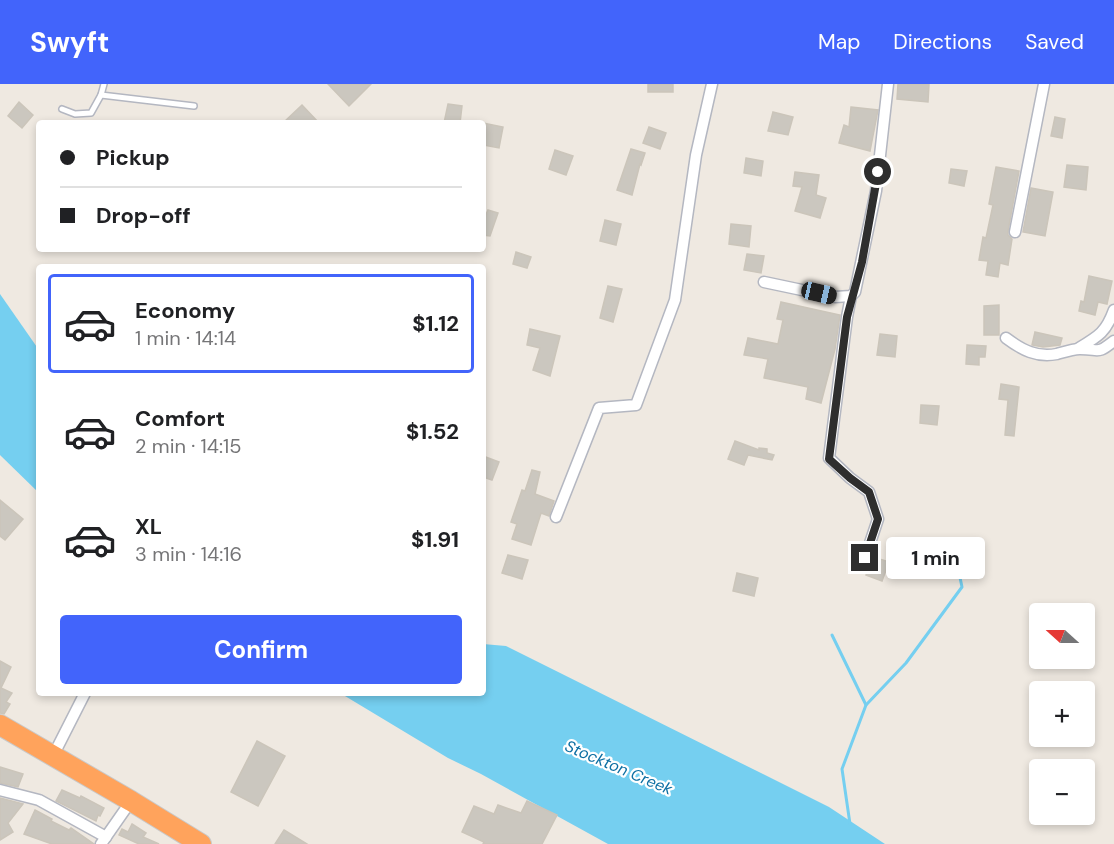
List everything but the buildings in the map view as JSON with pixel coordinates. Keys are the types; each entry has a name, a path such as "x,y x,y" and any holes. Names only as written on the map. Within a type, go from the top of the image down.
{"highway":[{"path":"0,725 201,844"}],"street":[{"path":"556,517 599,408 636,405 675,300 696,154 712,84"},
{"path":"865,558 878,519 869,492 829,459 847,317 851,296 857,286 876,191 888,84"},
{"path":"1015,232 1044,84"},
{"path":"764,282 835,297 851,296"},
{"path":"1006,338 1023,350 1045,356 1079,348 1102,334 1114,310"},
{"path":"1079,348 1104,350 1114,341"},
{"path":"53,756 83,696"},
{"path":"0,790 39,800 103,840 131,801"}],"lane":[{"path":"62,110 75,114 91,113 104,84"},
{"path":"101,95 194,106"}],"water":[{"path":"0,294 36,346 36,490 0,455"},
{"name":"Stockton Creek","path":"486,644 506,646 829,807 885,844 608,844 448,758 345,696 486,696"}],"waterway":[{"path":"850,824 842,769 866,705 906,663 962,587 955,554"},
{"path":"832,635 866,705"}],"route":[{"path":"865,558 878,519 869,492 829,459 847,317 851,296 857,286 878,172"}]}
